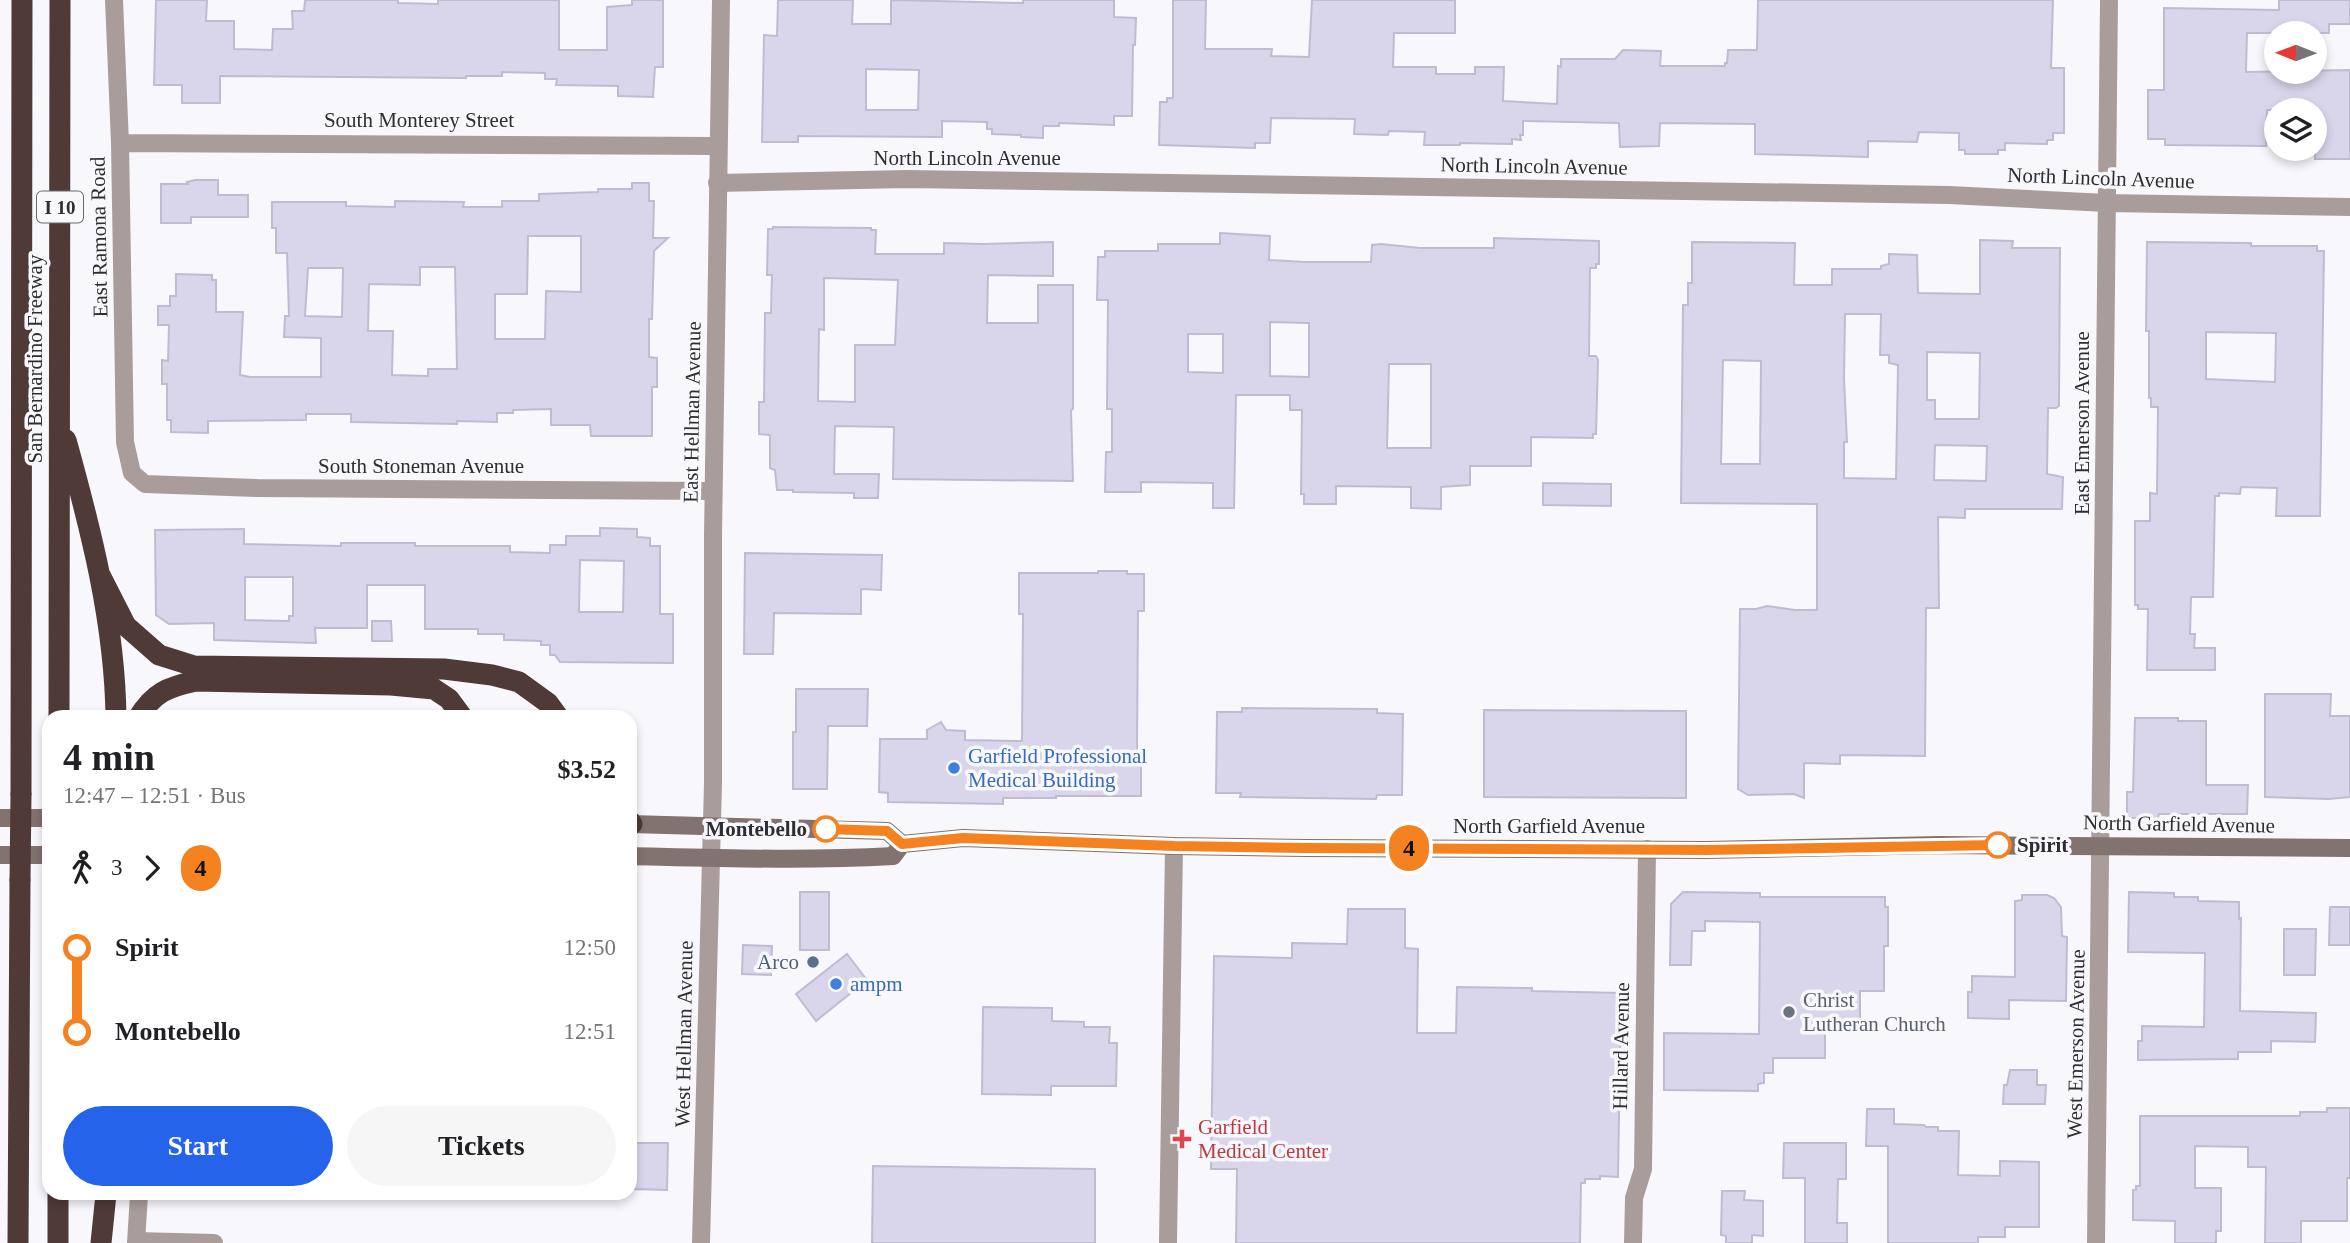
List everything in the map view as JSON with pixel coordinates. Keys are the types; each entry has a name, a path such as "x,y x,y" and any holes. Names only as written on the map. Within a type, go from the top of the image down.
{"highway":[{"path":"18,1243 22,0"},
{"name":"San Bernardino Freeway","path":"59,710 60,0"},
{"path":"59,414 88,517 100,575 115,677 116,710"},
{"path":"100,575 126,626 159,655 194,666 444,669 519,681 553,710"},
{"path":"144,710 153,697 172,686 196,681 391,685 434,689 449,699 457,710"},
{"path":"58,1200 58,1243"},
{"path":"101,1243 105,1200"}],"main road":[{"path":"0,818 42,818"},
{"name":"North Garfield Avenue","path":"637,823 887,831 902,844 963,838 1174,846 1720,850 1940,845 2350,848"},
{"path":"637,856 779,860 892,856 902,844"},
{"path":"0,855 42,855"}],"street":[{"name":"East Ramona Road","path":"114,0 120,142 125,442 132,473"},
{"name":"East Hellman Avenue","path":"712,825 713,491 721,0"},
{"name":"East Emerson Avenue","path":"2102,846 2109,0"},
{"name":"South Monterey Street","path":"120,142 718,146"},
{"name":"North Lincoln Avenue","path":"717,183 908,179 1949,195 2106,203 2350,207"},
{"name":"South Stoneman Avenue","path":"132,473 145,484 257,488 713,491"},
{"name":"West Hellman Avenue","path":"701,1243 712,825"},
{"path":"1168,1243 1174,846"},
{"name":"West Emerson Avenue","path":"2096,1243 2102,846"},
{"name":"Hillard Avenue","path":"1633,1243 1634,1198 1643,1169 1647,849"},
{"path":"139,1200 136,1242 214,1243"}],"building":[{"path":"156,0 207,0 206,21 234,21 234,49 272,50 273,29 293,29 292,11 304,11 307,0 398,0 398,3 438,4 438,0 559,0 559,50 607,50 607,7 632,5 632,0 663,0 663,67 655,67 653,97 618,96 618,86 556,85 557,79 545,79 545,73 502,72 502,76 466,78 220,76 220,103 182,103 182,85 154,85"},
{"path":"778,0 853,0 852,24 891,24 891,1 894,0 1023,3 1023,0 1114,0 1114,17 1136,18 1132,116 1114,116 1114,125 1059,123 1059,126 1043,126 1043,138 992,134 992,129 987,129 987,122 942,121 942,137 798,136 798,142 762,142 764,35 777,36","holes":["866,69 919,70 918,110 866,110"]},
{"path":"1173,0 1206,0 1205,49 1272,49 1271,56 1309,57 1312,0 1455,0 1455,33 1394,33 1393,67 1436,67 1436,74 1475,74 1475,67 1504,67 1503,101 1557,104 1558,66 1561,67 1561,59 1615,59 1623,50 1661,51 1660,66 1725,66 1728,50 1757,50 1758,0 2053,0 2051,68 2064,68 2064,133 2053,133 2053,140 2047,140 2047,144 2005,143 2005,150 1998,150 1998,154 1965,154 1965,150 1959,150 1959,133 1919,132 1917,142 1868,141 1868,157 1755,154 1755,124 1660,123 1659,146 1620,147 1619,123 1523,121 1521,140 1512,139 1512,144 1424,145 1425,132 1354,134 1355,119 1271,118 1270,143 1255,143 1255,148 1159,145 1160,102 1173,98"},
{"path":"2279,0 2350,0 2350,24 2329,24 2329,33 2328,21 2264,21 2264,33 2247,33 2246,72 2264,72 2264,84 2328,84 2328,70 2350,70 2350,159 2327,159 2327,98 2264,98 2264,146 2165,145 2165,139 2148,139 2148,90 2164,90 2164,8 2279,10"},
{"path":"218,180 218,195 248,195 248,217 191,217 191,223 161,223 161,184 188,184 187,182"},
{"path":"632,183 649,183 649,201 654,201 653,238 668,238 654,251 649,357 657,358 657,387 652,387 652,436 591,436 590,425 551,425 551,409 513,410 513,413 497,413 497,422 457,421 457,424 351,422 351,414 306,414 306,420 208,421 208,433 171,432 171,420 167,420 167,384 162,384 162,360 168,361 169,325 158,325 158,306 170,306 170,296 176,296 176,274 212,275 212,280 216,280 216,312 243,312 240,375 321,377 321,338 284,337 285,316 289,316 287,253 276,253 272,202 346,202 346,206 395,207 395,201 464,202 463,207 502,207 502,201 539,201 539,194 632,189","holes":["528,236 581,236 581,292 546,291 545,339 495,339 495,294 527,294","420,267 455,267 457,369 428,369 428,376 392,375 393,331 368,331 369,284 420,285","308,268 343,268 342,317 305,316"]},
{"path":"871,228 876,230 875,254 944,254 944,243 1053,242 1053,276 988,275 987,323 1038,323 1038,285 1073,285 1073,481 893,479 894,427 835,426 834,474 879,474 878,498 854,498 854,493 777,490 775,470 770,468 770,435 759,434 759,402 764,402 765,313 771,313 772,275 767,275 768,229","holes":["824,278 898,280 895,345 855,345 855,402 818,401 819,329 824,330"]},
{"path":"1220,233 1270,236 1269,260 1371,262 1372,245 1381,244 1420,248 1494,248 1494,238 1599,241 1599,264 1596,264 1596,268 1590,268 1589,356 1596,356 1598,360 1596,434 1593,434 1593,438 1531,437 1531,466 1470,466 1470,485 1441,487 1441,509 1411,508 1411,487 1336,486 1336,504 1304,504 1304,494 1301,494 1302,410 1290,410 1290,395 1236,395 1234,508 1213,508 1213,483 1141,482 1141,492 1105,492 1106,452 1112,452 1112,409 1107,409 1108,300 1097,300 1098,257 1105,257 1105,251 1158,251 1158,244 1220,244","holes":["1270,322 1309,323 1309,377 1270,376","1188,334 1223,334 1223,373 1188,372","1389,364 1431,364 1431,448 1387,448"]},
{"path":"1980,240 2013,241 2012,248 2060,248 2059,406 2048,408 2047,474 2063,477 2062,509 1965,509 1965,518 1938,517 1939,608 1926,608 1925,756 1840,755 1840,764 1804,763 1804,798 1794,794 1748,795 1738,789 1740,609 1767,606 1817,610 1817,504 1681,503 1683,305 1688,305 1688,283 1692,283 1692,242 1795,243 1794,285 1832,285 1832,269 1881,269 1881,266 1889,264 1889,254 1917,255 1918,293 1980,294","holes":["1845,314 1881,314 1880,355 1889,355 1889,363 1898,365 1896,479 1844,478 1844,442 1847,442","1927,352 1980,353 1979,419 1935,419 1935,400 1927,400","1723,360 1761,361 1760,464 1721,464","1935,445 1987,446 1986,481 1934,480"]},
{"path":"2147,242 2317,246 2317,251 2324,251 2320,516 2276,516 2277,488 2241,487 2240,494 2219,493 2219,496 2215,496 2213,597 2191,597 2190,634 2195,634 2194,648 2215,648 2215,670 2147,670 2148,609 2138,609 2138,605 2135,605 2135,521 2150,521 2150,493 2157,494 2158,407 2151,407 2149,398 2149,331 2146,331","holes":["2206,332 2276,333 2275,382 2206,379"]},
{"path":"1543,483 1611,484 1611,506 1543,505"},
{"path":"600,528 637,529 637,537 650,538 650,546 660,546 660,614 673,614 673,663 560,662 555,655 550,655 550,645 541,645 541,641 504,640 504,634 478,634 478,629 425,629 425,585 367,585 367,628 315,628 316,643 214,640 214,623 169,624 156,615 155,530 244,529 244,544 341,546 341,543 415,543 415,546 510,546 510,552 550,553 550,545 566,545 566,536 600,536","holes":["580,560 624,561 623,612 579,612","245,577 293,577 293,616 289,616 289,621 245,620"]},
{"path":"745,553 882,555 881,590 861,589 861,614 774,613 773,654 744,654"},
{"path":"1098,571 1144,574 1144,611 1138,611 1137,750 1141,750 1141,796 1003,798 1003,804 888,802 888,793 879,792 880,739 927,739 927,730 941,722 946,730 965,731 965,740 1022,741 1023,614 1019,614 1019,573"},
{"path":"372,621 391,621 392,641 372,641"},
{"path":"796,689 868,689 867,726 828,726 827,789 793,789"},
{"path":"2265,694 2331,694 2330,716 2350,716 2350,797 2265,797"},
{"path":"1242,708 1377,709 1377,713 1403,714 1402,795 1377,795 1376,799 1240,797 1241,793 1216,793 1217,712 1242,712"},
{"path":"1484,710 1686,711 1686,798 1484,797"},
{"path":"2135,718 2206,721 2206,785 2248,785 2247,814 2159,814 2158,818 2127,818 2127,792 2133,792"},
{"path":"800,892 829,892 829,950 800,950"},
{"path":"1683,892 1760,893 1760,897 1885,897 1885,907 1888,907 1888,946 1884,946 1884,991 1860,991 1860,1031 1825,1030 1825,1058 1773,1058 1773,1073 1764,1073 1764,1083 1758,1084 1758,1091 1664,1090 1664,1033 1759,1034 1760,922 1705,921 1705,931 1692,931 1691,965 1670,965 1671,904"},
{"path":"2129,892 2174,893 2174,897 2198,897 2198,901 2239,902 2240,1011 2316,1013 2315,1042 2271,1041 2271,1052 2238,1052 2238,1059 2138,1060 2138,1041 2142,1041 2142,1026 2204,1027 2205,953 2128,952"},
{"path":"2022,895 2047,895 2054,898 2061,907 2062,936 2067,937 2066,1001 2009,1000 2009,1019 1968,1018 1968,992 1972,992 1972,976 2015,977 2015,901 2022,900"},
{"path":"2330,907 2350,907 2350,945 2329,945"},
{"name":"Garfield Medical Center","path":"1348,909 1405,909 1405,948 1418,949 1417,1033 1456,1033 1457,987 1621,993 1618,1177 1600,1176 1600,1179 1585,1179 1585,1183 1581,1183 1580,1243 1236,1243 1237,1169 1211,1169 1214,956 1292,958 1292,943 1347,944"},
{"path":"2284,929 2316,929 2315,975 2284,975"},
{"path":"743,945 772,946 771,975 742,974"},
{"name":"ampm","path":"847,954 867,980 816,1021 796,994"},
{"path":"983,1007 1052,1008 1052,1021 1084,1022 1084,1027 1110,1027 1109,1043 1117,1043 1116,1086 1051,1086 1051,1095 982,1094"},
{"path":"2010,1070 2037,1070 2037,1085 2046,1085 2045,1104 2003,1104 2004,1085 2007,1085"},
{"path":"2327,1108 2350,1108 2347,1221 2301,1221 2301,1243 2265,1243 2266,1167 2248,1167 2248,1147 2195,1146 2195,1188 2221,1188 2221,1231 2216,1231 2216,1243 2175,1243 2175,1221 2133,1220 2133,1190 2140,1186 2140,1116 2300,1116 2300,1112 2327,1112"},
{"path":"1867,1109 1894,1109 1894,1124 1938,1127 1938,1131 1959,1131 1958,1175 2000,1176 2000,1161 2039,1162 2039,1227 2005,1227 2005,1237 1978,1237 1978,1243 1888,1243 1888,1146 1866,1146"},
{"path":"637,1143 668,1143 667,1190 637,1189"},
{"path":"1784,1143 1846,1143 1846,1179 1838,1179 1837,1223 1847,1223 1847,1243 1805,1243 1805,1178 1783,1178"},
{"path":"873,1166 1095,1169 1095,1243 872,1243"},
{"path":"1722,1191 1745,1191 1744,1200 1763,1201 1763,1236 1752,1235 1752,1243 1726,1243 1726,1236 1721,1235"}],"bus line":[{"name":"4","path":"826,829 887,831 902,844 963,838 1306,848 1706,850 1998,845"}],"place":[{"name":"Garfield Professional Medical Building","path":"954,768"},
{"name":"Montebello","path":"826,829"},
{"name":"Spirit","path":"1998,845"},
{"name":"Arco","path":"813,962"},
{"name":"ampm","path":"836,984"},
{"name":"Christ Lutheran Church","path":"1789,1012"},
{"name":"Garfield Medical Center","path":"1182,1139"}]}
